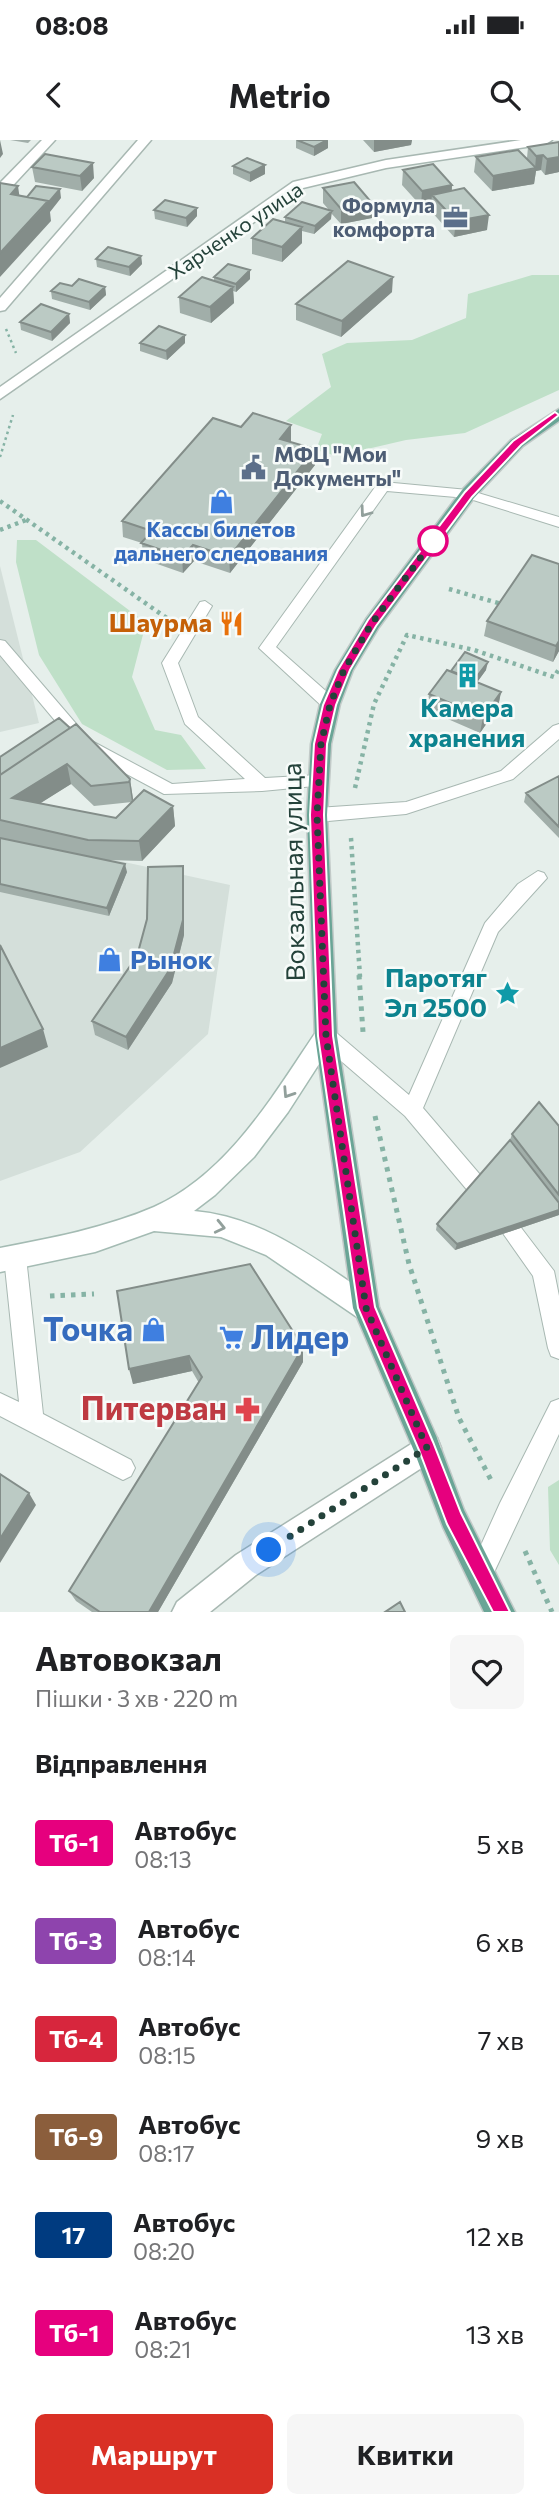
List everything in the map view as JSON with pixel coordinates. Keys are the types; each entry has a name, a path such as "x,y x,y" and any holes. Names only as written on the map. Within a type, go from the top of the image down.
{"main road":[{"name":"Вокзальная улица","path":"500,1612 453,1517 427,1448 366,1308 326,1036 317,815 321,744 330,705 344,670 372,623 468,494 517,443 559,414"}],"street":[{"path":"0,191 49,140"},
{"path":"0,307 145,140"},
{"name":"Харченко улица","path":"0,394 298,185 386,164 546,140"},
{"path":"8,1259 62,1250 152,1219 184,1203 215,1179 254,1139 277,1111 326,1036"},
{"path":"152,1219 221,1225 275,1246 366,1308"},
{"path":"187,1612 246,1565 427,1448"}],"lane":[{"path":"330,705 267,648 383,486 468,494 559,522"},
{"path":"205,606 170,663 191,720 262,785"},
{"path":"0,645 84,744 170,790 319,781"},
{"path":"317,815 406,808 507,775 559,730"},
{"path":"412,1110 491,928 524,889 538,878"},
{"path":"326,1036 412,1110 475,1184"},
{"path":"512,1231 543,1271 559,1348"},
{"path":"8,1259 32,1420"},
{"path":"0,1404 123,1468"},
{"path":"480,1574 508,1511 559,1410"}],"path":[{"path":"0,501 168,618 164,628"},
{"path":"0,530 27,519"},
{"path":"449,589 505,605"},
{"path":"407,635 474,650 554,677 559,669"}],"shaded area":[{"path":"0,566 39,723 0,732"},
{"name":"Рынок","path":"0,835 230,885 208,1034 80,1152 0,1181"}],"green space":[{"path":"532,275 559,275 559,390 465,433 406,440 337,456 316,450 322,434 286,421 331,387 322,354 347,343 412,340 466,318 468,294"},
{"path":"17,540 36,540 146,623 132,677 155,730 181,735 206,769 167,770 82,724 39,655 16,562"},
{"path":"559,1480 559,1565 550,1550 548,1487"}],"building":[{"path":"297,140 327,140 314,147"},
{"path":"559,142 559,157 547,159 543,155 536,156 528,147"},
{"path":"518,150 536,168 493,176 476,157"},
{"path":"45,154 93,163 80,176 32,167"},
{"path":"247,158 265,165 250,173 233,166"},
{"path":"433,164 452,185 422,191 403,170"},
{"path":"354,182 372,203 341,209 323,188"},
{"path":"0,183 18,186 11,194 48,201 0,253"},
{"path":"36,186 60,189 48,203 27,197"},
{"path":"464,188 489,215 456,221 432,195"},
{"path":"165,200 197,208 186,218 154,210"},
{"path":"302,202 332,211 315,226 285,217"},
{"path":"273,219 302,227 282,247 252,238"},
{"path":"108,247 141,256 129,267 96,259"},
{"path":"348,261 393,277 342,321 296,304"},
{"path":"228,264 250,270 236,284 214,277"},
{"path":"202,277 233,287 210,307 179,297"},
{"path":"79,279 105,287 89,302 51,291 60,283 72,286"},
{"path":"41,304 69,314 51,332 20,322"},
{"path":"159,326 185,335 166,351 140,343"},
{"name":"Кассы билетов дальнего следования","path":"253,413 291,425 280,439 315,449 229,557 193,545 182,557 141,543 152,531 122,521 213,418 241,427"},
{"path":"532,555 559,564 559,641 556,646 487,621"},
{"path":"465,652 488,662 474,680 451,671"},
{"path":"447,670 501,692 483,717 429,694"},
{"path":"59,718 70,728 0,775 0,757"},
{"path":"76,724 130,779 129,782 91,786 67,764 12,798 116,818 144,790 173,806 139,841 88,840 0,820 0,775"},
{"path":"559,776 559,827 526,793"},
{"path":"0,838 125,864 107,908 0,884"},
{"path":"183,866 183,920 170,969 126,1037 92,1021 137,956 147,919 148,867"},
{"path":"0,945 43,1029 0,1048"},
{"path":"539,1102 559,1126 559,1195 512,1134"},
{"path":"510,1140 559,1203 559,1210 457,1244 437,1224"},
{"path":"250,1264 303,1347 149,1612 100,1612 69,1591 202,1377 189,1356 129,1369 117,1291"},
{"path":"0,1474 29,1493 0,1539"},
{"path":"400,1602 405,1612 385,1612"}],"bus line":[{"name":"Тб-1","path":"500,1612 453,1517 427,1448 366,1308 326,1036 317,815 321,744 330,705 344,670 372,623 468,494 517,443 559,415"}],"place":[{"name":"Формула комфорта","path":"455,218"},
{"name":"МФЦ \"Мои Документы\"","path":"254,467"},
{"name":"Кассы билетов дальнего следования","path":"221,501"},
{"name":"Шаурма","path":"232,623"},
{"name":"Камера хранения","path":"467,676"},
{"name":"Рынок","path":"110,960"},
{"name":"Паротяг Эл 2500","path":"507,993"},
{"name":"Точка","path":"153,1330"},
{"name":"Лидер","path":"231,1338"},
{"name":"Питерван","path":"247,1409"}],"route":[{"path":"269,1550 427,1448 366,1308 326,1036 317,815 321,744 330,705 344,670 372,623 433,541"}]}
